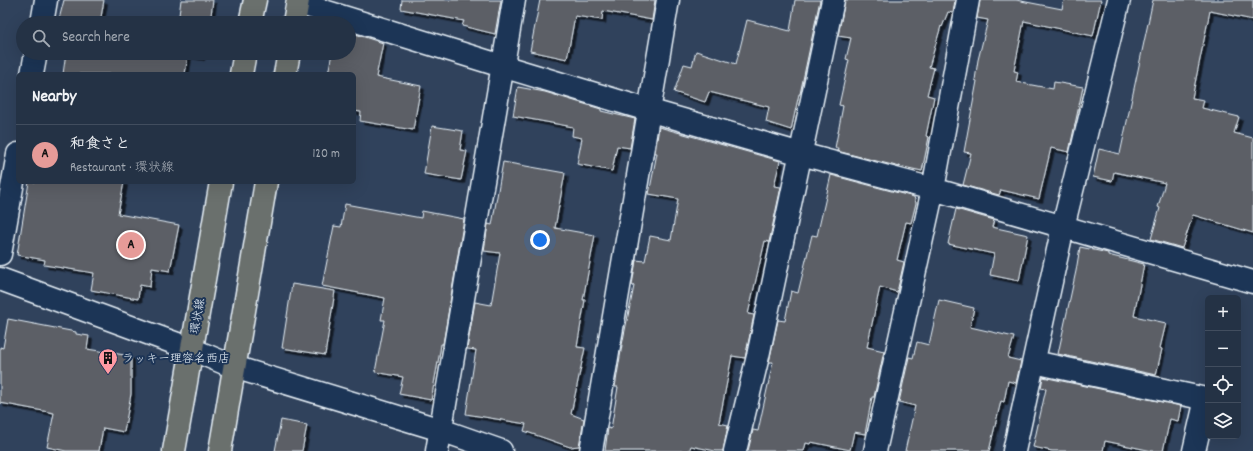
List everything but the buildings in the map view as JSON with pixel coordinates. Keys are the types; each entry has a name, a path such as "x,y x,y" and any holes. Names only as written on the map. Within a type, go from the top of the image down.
{"main road":[{"path":"251,16 254,0"},
{"path":"241,72 244,60"},
{"path":"285,72 288,60"},
{"name":"環状線","path":"174,451 221,184"},
{"path":"220,451 266,184"}],"street":[{"path":"43,16 46,0"},
{"path":"439,441 514,0"},
{"path":"591,451 648,110 668,0"},
{"path":"735,451 758,356 833,0"},
{"path":"875,451 933,189 968,0"},
{"path":"1014,451 1063,227 1119,0"},
{"path":"297,9 322,16"},
{"path":"356,25 502,66 801,154 933,189 1253,282"},
{"path":"32,72 35,60"},
{"path":"0,254 16,165"},
{"path":"0,279 191,349 234,367 439,441 501,451"},
{"path":"1034,362 1206,399 1194,451"}],"place":[{"name":"和食さと","path":"131,245"},
{"name":"ラッキー理容名西店","path":"108,375"}]}
